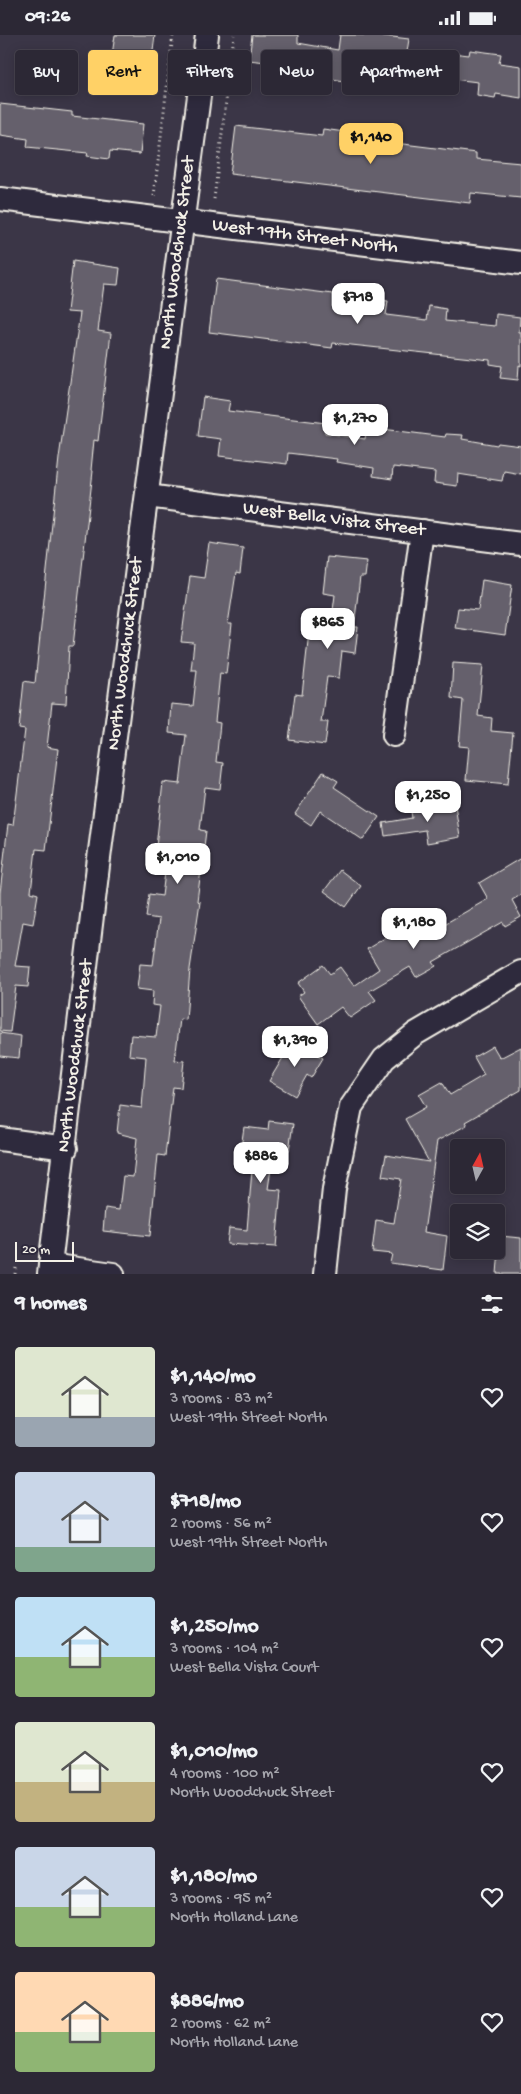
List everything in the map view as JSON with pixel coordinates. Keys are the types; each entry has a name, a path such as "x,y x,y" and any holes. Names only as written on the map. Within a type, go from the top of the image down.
{"street":[{"name":"North Woodchuck Street","path":"49,1270 66,1147 98,866 207,35"},
{"name":"West 19th Street North","path":"0,199 521,263"},
{"name":"West Bella Vista Street","path":"147,496 521,544"},
{"path":"394,735 422,531"},
{"path":"325,1274 334,1189 351,1107 384,1059 415,1034 521,972"},
{"path":"0,1139 66,1147"},
{"path":"49,1270 113,1274"}],"path":[{"path":"154,196 173,35"},
{"path":"214,199 234,35"},
{"path":"15,1274 16,1268"}],"building":[{"path":"115,35 155,35 153,50 113,50"},
{"path":"252,35 298,35 298,43 338,50 340,35 376,35 409,39 407,50 342,50 342,81 332,79 332,50 261,50 261,61 251,60"},
{"path":"470,50 501,54 499,63 521,66 521,98 496,94 495,98 477,95 478,82 459,80 459,54 469,55"},
{"path":"0,104 72,112 72,116 143,124 140,154 110,151 109,159 87,156 88,153 27,147 28,139 0,135"},
{"path":"236,126 322,136 323,129 388,138 387,142 476,153 476,159 521,163 521,198 471,193 470,203 230,174"},
{"path":"73,261 120,268 118,285 104,284 98,331 111,333 98,441 94,440 91,470 93,471 73,646 69,646 66,704 52,703 47,747 58,749 46,850 36,849 31,892 38,894 33,924 23,922 15,966 30,967 28,987 16,986 10,1032 0,1031 0,893 8,824 13,825 25,730 19,729 24,681 35,683 59,458 80,313 67,312"},
{"path":"216,279 388,301 386,315 427,320 429,306 446,309 445,321 495,326 496,314 520,317 521,366 519,365 518,380 500,378 502,366 490,364 490,360 333,343 332,348 209,332"},
{"path":"203,397 230,401 228,411 326,423 325,433 365,439 367,427 445,437 446,434 463,435 462,439 497,445 498,443 521,446 521,474 504,471 502,481 458,474 457,486 434,483 435,472 393,467 392,479 373,476 374,468 336,462 337,459 288,453 287,464 219,456 221,439 198,436"},
{"path":"209,543 243,548 240,574 236,573 228,624 232,624 226,674 220,673 215,722 220,723 216,762 223,763 220,789 205,787 200,830 206,831 197,901 200,902 190,969 186,1020 180,1019 175,1060 184,1061 181,1088 173,1087 165,1156 158,1155 150,1236 103,1231 105,1208 119,1210 123,1176 133,1177 137,1138 117,1133 120,1105 142,1108 146,1057 129,1055 131,1035 156,1037 160,1006 152,1005 153,991 137,989 140,964 153,965 159,919 146,917 149,894 162,896 168,849 156,847 163,782 180,784 186,735 169,733 171,704 193,706 197,670 191,670 194,643 181,642 190,576 204,578"},
{"path":"327,557 367,561 365,577 360,577 354,627 358,627 355,653 342,651 339,678 327,677 321,722 328,722 325,745 289,740 295,694 302,695 309,632 330,634 335,595 323,593"},
{"path":"482,580 512,585 505,635 455,628 458,608 478,610"},
{"path":"453,663 483,665 478,716 492,718 491,731 513,733 508,784 466,780 469,747 459,746 463,700 451,698"},
{"path":"323,772 338,781 334,787 379,817 363,840 320,811 311,825 295,814"},
{"path":"426,802 427,810 455,805 460,837 427,843 425,830 385,836 383,823 412,818 410,805"},
{"path":"521,858 521,895 512,900 521,917 505,926 503,922 433,962 436,966 416,977 410,967 369,991 376,1000 350,1018 341,1007 318,1024 298,996 304,992 298,983 323,965 330,974 340,967 354,986 379,969 367,949 404,926 413,942 488,899 479,883"},
{"path":"340,870 361,886 346,907 324,891"},
{"path":"0,1033 21,1036 19,1058 0,1056"},
{"path":"293,1041 323,1058 311,1078 307,1075 295,1096 269,1081"},
{"path":"493,1046 500,1058 521,1047 521,1090 465,1122 467,1125 437,1141 424,1232 447,1236 443,1270 390,1263 392,1254 372,1252 376,1220 394,1223 401,1179 382,1176 386,1155 429,1162 405,1119 426,1107 419,1095 442,1082 450,1095 484,1075 474,1057"},
{"path":"269,1121 293,1124 289,1150 274,1148 268,1189 281,1190 276,1247 227,1244 229,1228 247,1230 252,1170 238,1168 244,1127 268,1130"},
{"path":"505,1236 521,1238 521,1274 497,1274 498,1259 505,1259"}]}
